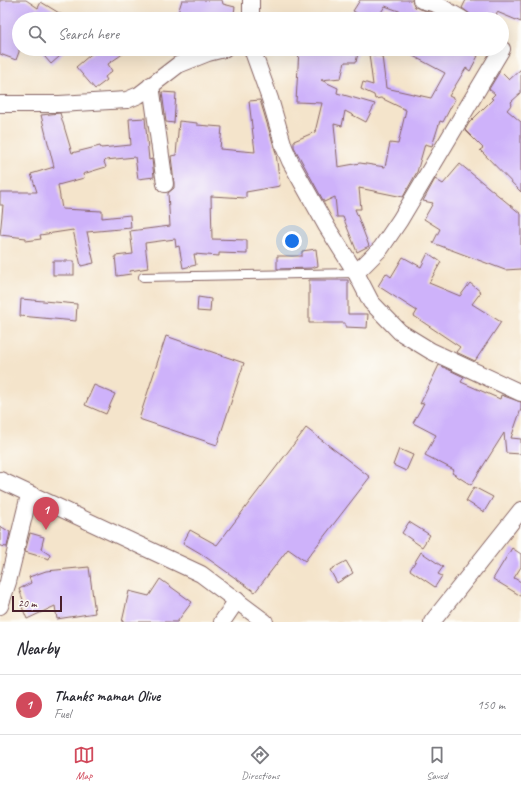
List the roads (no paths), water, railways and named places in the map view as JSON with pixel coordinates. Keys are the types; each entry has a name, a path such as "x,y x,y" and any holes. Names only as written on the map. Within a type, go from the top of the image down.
{"street":[{"path":"251,0 251,12"},
{"path":"421,0 436,4 450,12"},
{"path":"0,104 59,104 127,100 139,95 178,65 200,56"},
{"path":"255,56 287,154 327,227 356,273 371,302 400,332 431,350 521,393"},
{"path":"356,273 381,248 400,220 497,56"},
{"path":"151,85 165,184"},
{"path":"0,480 29,495 201,574 265,622"},
{"path":"0,606 8,582 29,495"},
{"path":"432,622 521,510"},
{"path":"222,622 237,600"}],"lane":[{"path":"143,277 356,273"}],"place":[{"name":"Thanks maman Olive","path":"46,530"}]}
